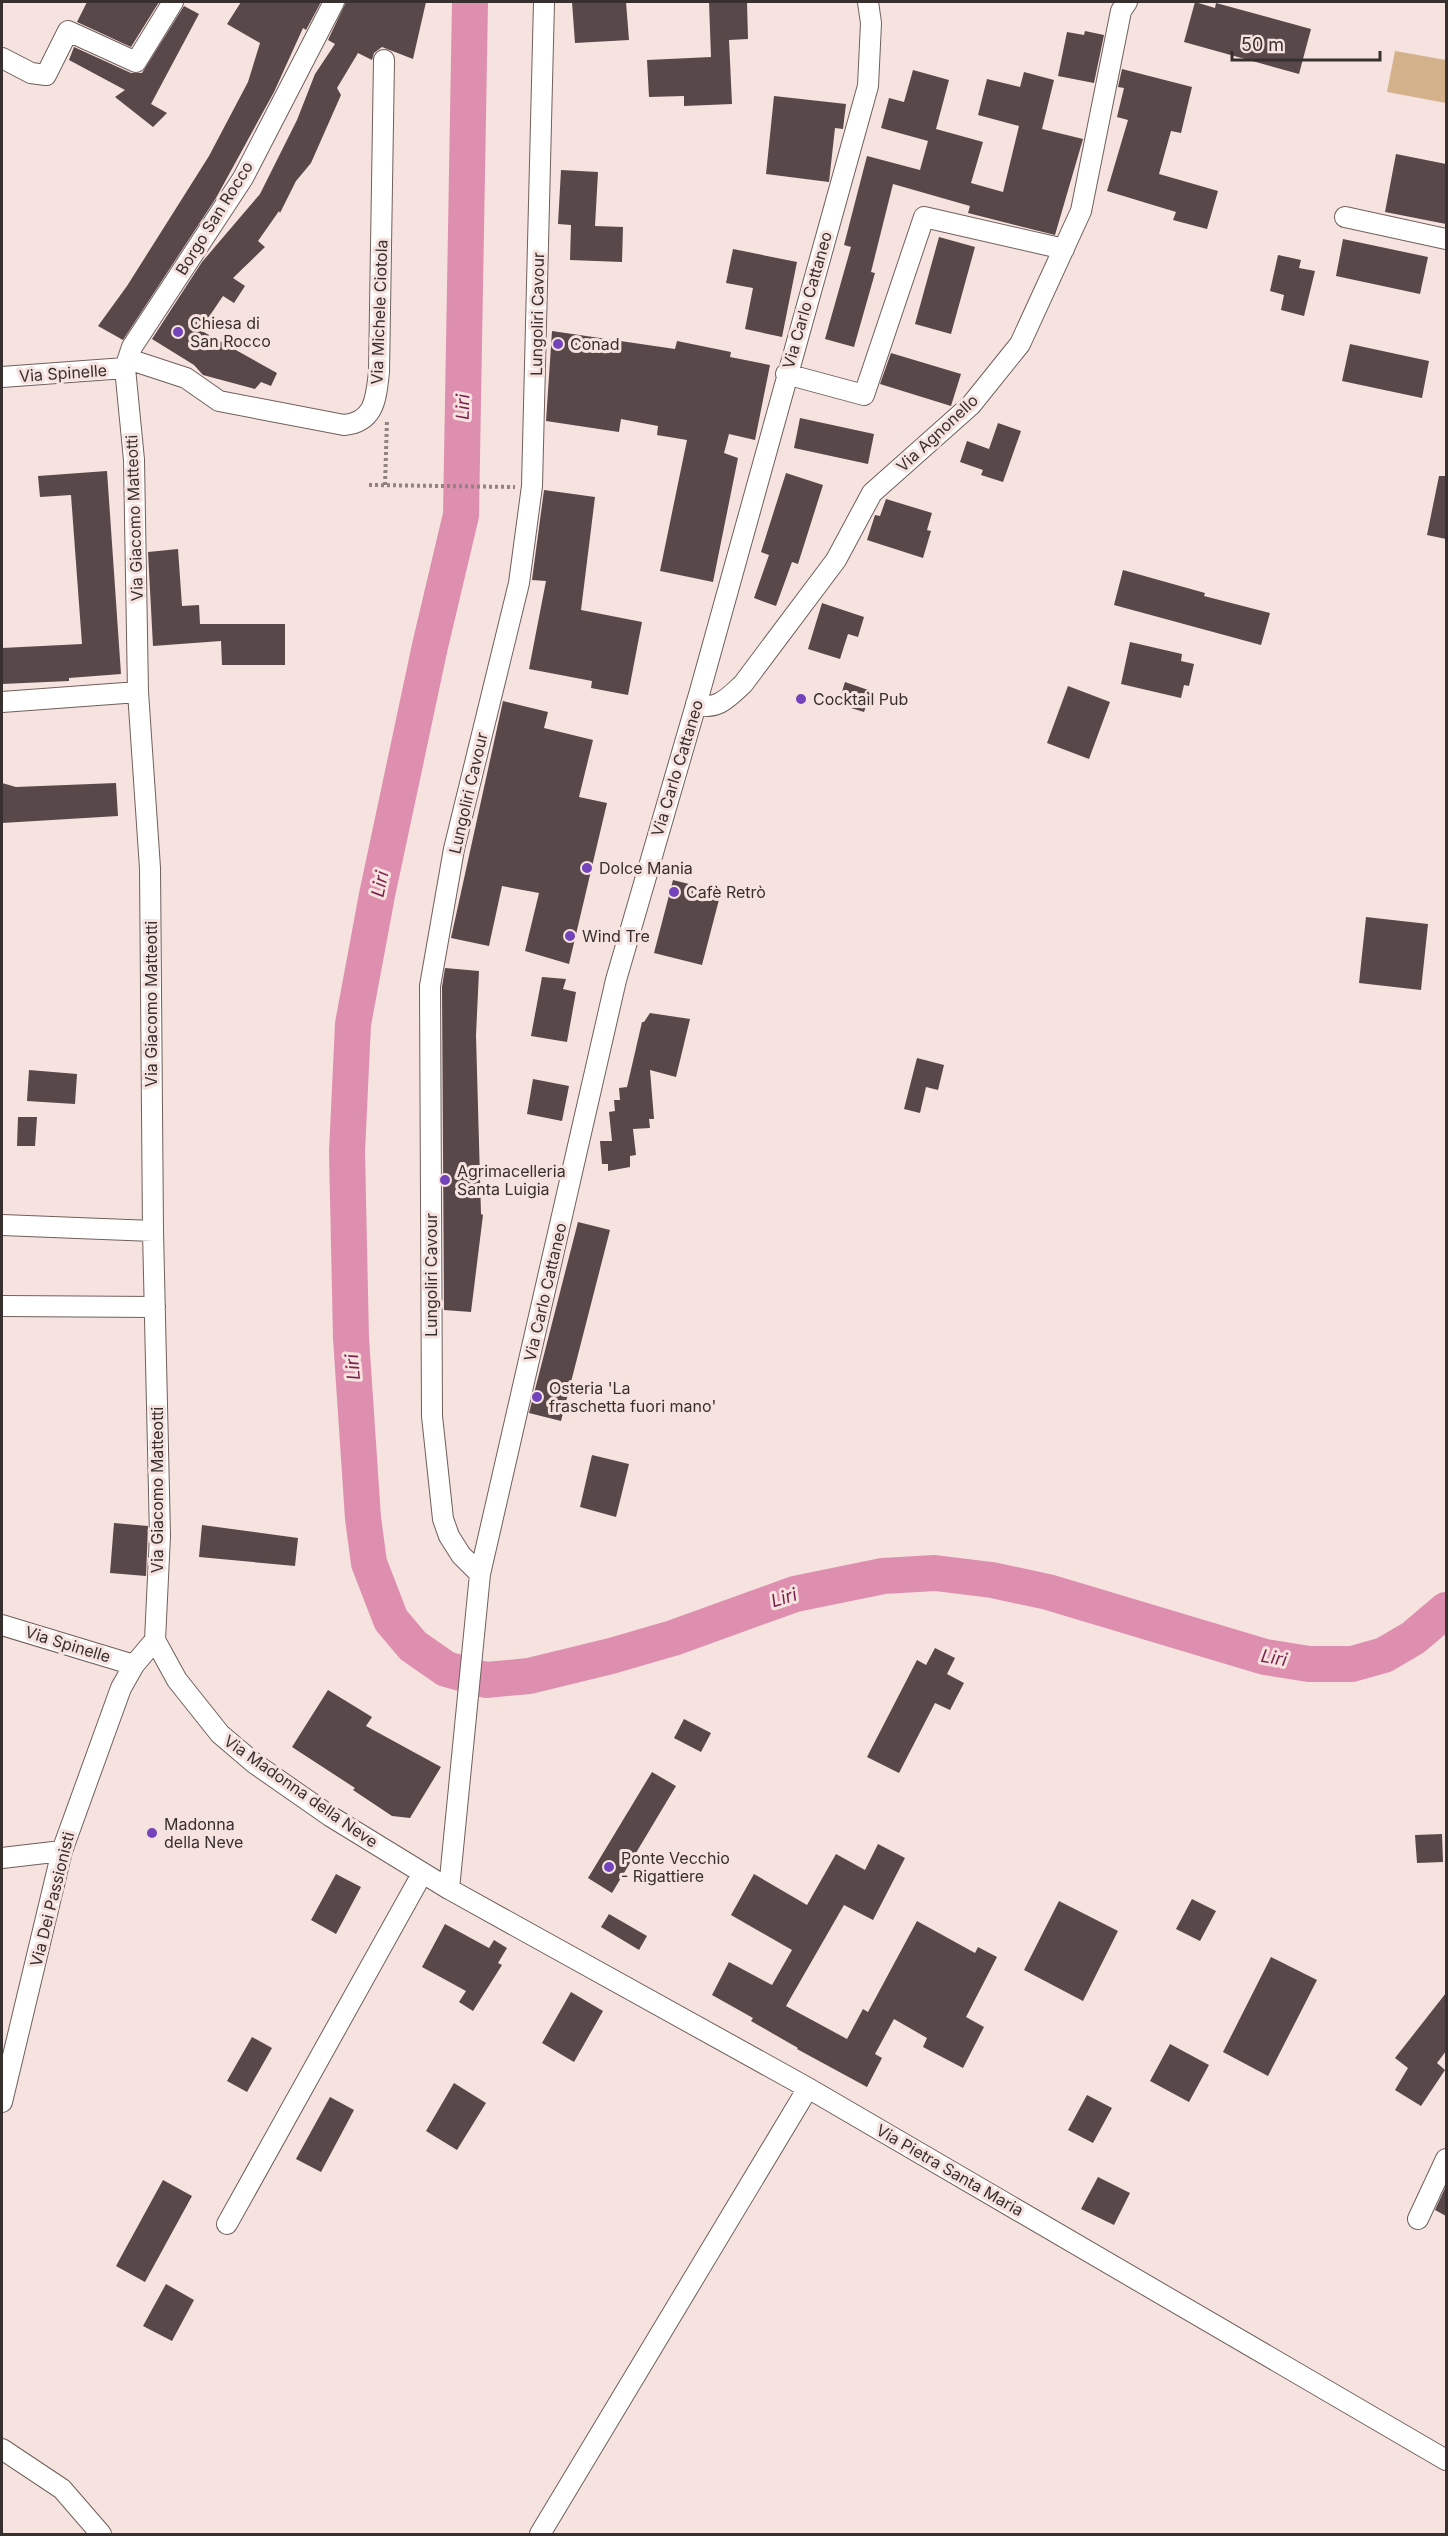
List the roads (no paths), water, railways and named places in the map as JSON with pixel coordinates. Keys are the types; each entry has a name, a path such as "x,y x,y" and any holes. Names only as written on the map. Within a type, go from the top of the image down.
{"street":[{"path":"2,58 31,73 46,75 68,31 136,62 173,2"},
{"name":"Borgo San Rocco","path":"127,364 132,347 155,310 243,178 334,2"},
{"name":"Lungoliri Cavour","path":"480,1574 461,1555 449,1536 443,1518 432,1416 430,986 454,849 519,583 527,537 532,486 544,2"},
{"name":"Via Carlo Cattaneo","path":"449,1889 480,1574 616,980 696,704 868,86 871,23 868,2"},
{"name":"Via Agnonello","path":"696,704 714,706 727,699 743,684 836,560 872,493 971,405 1020,344 1082,211 1121,11 1127,2"},
{"name":"Via Michele Ciotola","path":"127,364 186,378 219,401 344,425 362,420 375,406 379,372 384,60"},
{"path":"786,374 864,394 924,217 1064,249"},
{"path":"1345,218 1446,239"},
{"name":"Via Spinelle","path":"2,377 127,364"},
{"name":"Via Giacomo Matteotti","path":"127,364 134,460 138,692 150,868 153,1231 160,1536 155,1640"},
{"path":"2,702 138,692"},
{"path":"2,1225 153,1231"},
{"path":"2,1306 155,1307"},
{"name":"Via Spinelle","path":"2,1625 134,1665"},
{"name":"Via Dei Passionisti","path":"2,2102 62,1851 121,1688 134,1665 155,1640"},
{"name":"Via Madonna della Neve","path":"155,1640 177,1680 220,1734 254,1763 330,1816 449,1889"},
{"path":"2,1858 62,1851"},
{"path":"227,2224 422,1874"},
{"name":"Via Pietra Santa Maria","path":"449,1889 808,2088 1446,2460"},
{"path":"540,2535 808,2088"},
{"path":"1418,2219 1446,2159"},
{"path":"2,2449 62,2489 101,2535"}],"waterway":[{"name":"Liri","path":"470,2 461,515 430,646 377,895 353,1024 347,1152 351,1338 363,1518 369,1563 391,1620 413,1646 446,1669 486,1680 529,1676 611,1656 673,1638 795,1594 883,1576 935,1573 992,1580 1048,1592 1265,1657 1309,1664 1352,1664 1384,1655 1413,1638 1446,1610"}],"place":[{"name":"Chiesa di San Rocco","path":"178,332"},
{"name":"Conad","path":"558,344"},
{"name":"Cocktail Pub","path":"801,699"},
{"name":"Dolce Mania","path":"587,868"},
{"name":"Cafè Retrò","path":"674,892"},
{"name":"Wind Tre","path":"570,936"},
{"name":"Agrimacelleria Santa Luigia","path":"445,1180"},
{"name":"Osteria 'La fraschetta fuori mano'","path":"537,1397"},
{"name":"Madonna della Neve","path":"152,1833"},
{"name":"Ponte Vecchio - Rigattiere","path":"609,1867"}]}
